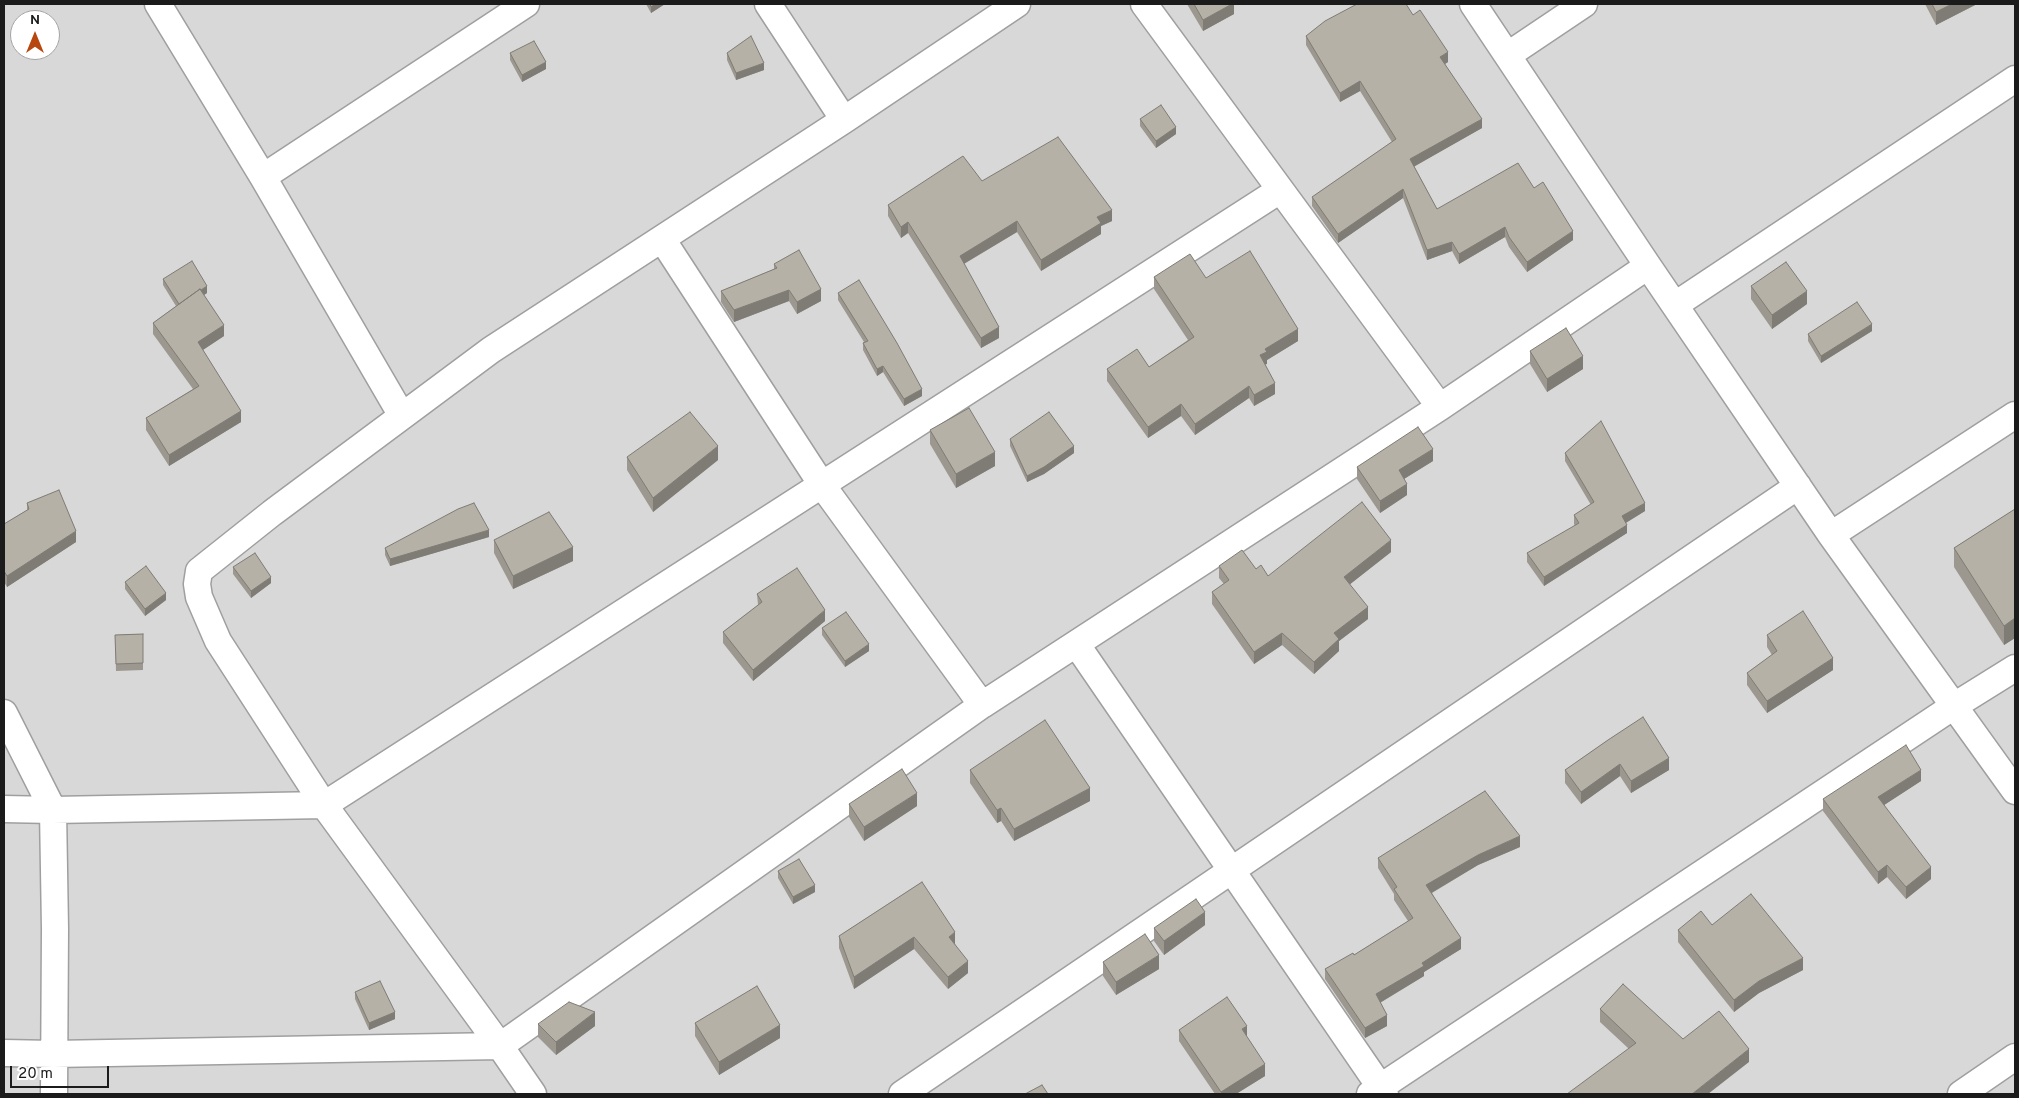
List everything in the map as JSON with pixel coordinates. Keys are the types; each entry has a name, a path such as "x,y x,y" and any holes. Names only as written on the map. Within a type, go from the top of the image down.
{"street":[{"path":"158,4 263,177 402,416"},
{"path":"263,177 526,4"},
{"path":"768,4 844,120"},
{"path":"533,1094 324,805 218,641 199,598 197,584 199,571 272,513 491,350 844,120 1017,4"},
{"path":"1144,4 1440,408"},
{"path":"1474,4 1648,266 1831,535 2015,791"},
{"path":"1508,55 1584,4"},
{"path":"1675,305 2015,79"},
{"path":"4,809 53,810 324,805 1280,190"},
{"path":"662,239 822,485 982,705"},
{"path":"4,1053 53,1054 500,1046 982,705 1440,408 1648,266"},
{"path":"1831,535 2015,415"},
{"path":"902,1094 1798,486"},
{"path":"1076,645 1232,870 1379,1092 1954,706 2015,668"},
{"path":"4,714 53,810 55,929 54,1094"},
{"path":"1961,1094 2015,1057"}],"shaded area":[{"path":"4,4 2015,4 2015,1094 4,1094"}],"building":[{"path":"1194,4 1232,4 1203,20"},
{"path":"1357,4 1406,4 1413,15 1420,10 1448,52 1440,57 1482,119 1410,159 1437,209 1518,163 1534,188 1543,182 1573,231 1527,262 1509,237 1505,227 1459,254 1452,242 1427,250 1403,189 1338,234 1312,197 1396,139 1360,81 1340,93 1306,36 1325,21"},
{"path":"1932,4 1952,4 1936,12"},
{"path":"751,36 764,63 736,73 727,53"},
{"path":"534,41 546,62 522,75 510,53"},
{"path":"1161,105 1176,127 1156,141 1140,119"},
{"path":"1058,137 1112,210 1097,217 1101,223 1041,260 1017,221 960,256 999,327 981,338 908,222 901,227 888,205 963,156 982,181"},
{"path":"799,250 821,289 797,302 789,290 734,310 721,291 777,268 774,264"},
{"path":"1250,251 1298,329 1265,349 1267,352 1260,355 1275,383 1254,395 1249,386 1195,424 1181,404 1148,427 1107,369 1137,349 1149,367 1194,337 1154,277 1190,254 1206,278"},
{"path":"192,261 207,286 179,304 163,279"},
{"path":"1786,262 1807,291 1772,315 1751,286"},
{"path":"859,280 922,389 904,399 883,366 877,369 863,343 868,341 838,293"},
{"path":"200,289 224,325 198,342 241,411 169,455 146,418 199,386 153,323"},
{"path":"1857,302 1872,324 1821,356 1808,334"},
{"path":"1566,328 1583,356 1547,379 1530,351"},
{"path":"969,408 995,452 956,474 930,430"},
{"path":"690,412 718,446 653,498 627,457"},
{"path":"1049,412 1074,446 1044,467 1027,476 1010,439"},
{"path":"1601,421 1645,503 1622,516 1627,525 1544,577 1527,553 1579,523 1574,515 1594,502 1565,453"},
{"path":"1418,427 1433,449 1399,470 1407,484 1380,501 1357,467"},
{"path":"59,490 76,531 7,576 4,571 4,524 29,509 27,503"},
{"path":"1362,502 1391,540 1344,577 1368,607 1334,633 1339,639 1314,662 1282,633 1254,652 1212,592 1229,580 1219,566 1242,550 1256,569 1261,565 1268,576"},
{"path":"474,503 489,530 390,559 385,548 458,509"},
{"path":"2015,509 2015,618 2004,626 1954,548"},
{"path":"549,512 573,547 513,576 494,540"},
{"path":"255,553 271,577 251,591 233,567"},
{"path":"146,566 166,593 145,609 125,582"},
{"path":"797,568 825,610 753,670 723,632 762,602 757,594"},
{"path":"1803,611 1833,658 1767,701 1747,673 1777,651 1767,635"},
{"path":"846,612 869,644 845,661 822,628"},
{"path":"143,634 143,663 116,664 115,635"},
{"path":"1643,717 1669,758 1631,781 1620,764 1581,792 1565,770"},
{"path":"1045,720 1090,788 1014,829 1001,808 997,810 970,770"},
{"path":"1906,745 1921,770 1878,797 1931,867 1906,887 1887,865 1878,872 1823,799"},
{"path":"902,769 917,793 864,827 849,804"},
{"path":"1485,791 1520,836 1478,855 1426,885 1461,938 1422,963 1424,966 1376,994 1387,1015 1365,1028 1325,969 1353,953 1354,955 1413,918 1394,889 1397,887 1378,858"},
{"path":"799,859 815,885 793,897 778,871"},
{"path":"922,882 955,932 949,937 968,961 948,977 914,937 854,977 839,936"},
{"path":"1751,894 1803,958 1759,981 1734,1000 1678,930 1701,911 1712,925"},
{"path":"1196,899 1205,912 1164,941 1154,928"},
{"path":"1145,934 1159,955 1116,982 1103,962"},
{"path":"380,981 395,1012 369,1023 355,992"},
{"path":"1623,984 1683,1039 1719,1011 1749,1049 1692,1094 1567,1094 1636,1043 1600,1009"},
{"path":"757,986 780,1025 719,1062 695,1023"},
{"path":"1227,997 1247,1026 1242,1029 1265,1064 1221,1092 1179,1030"},
{"path":"569,1002 595,1012 556,1042 538,1024"},
{"path":"1042,1085 1048,1094 1025,1094"}]}
